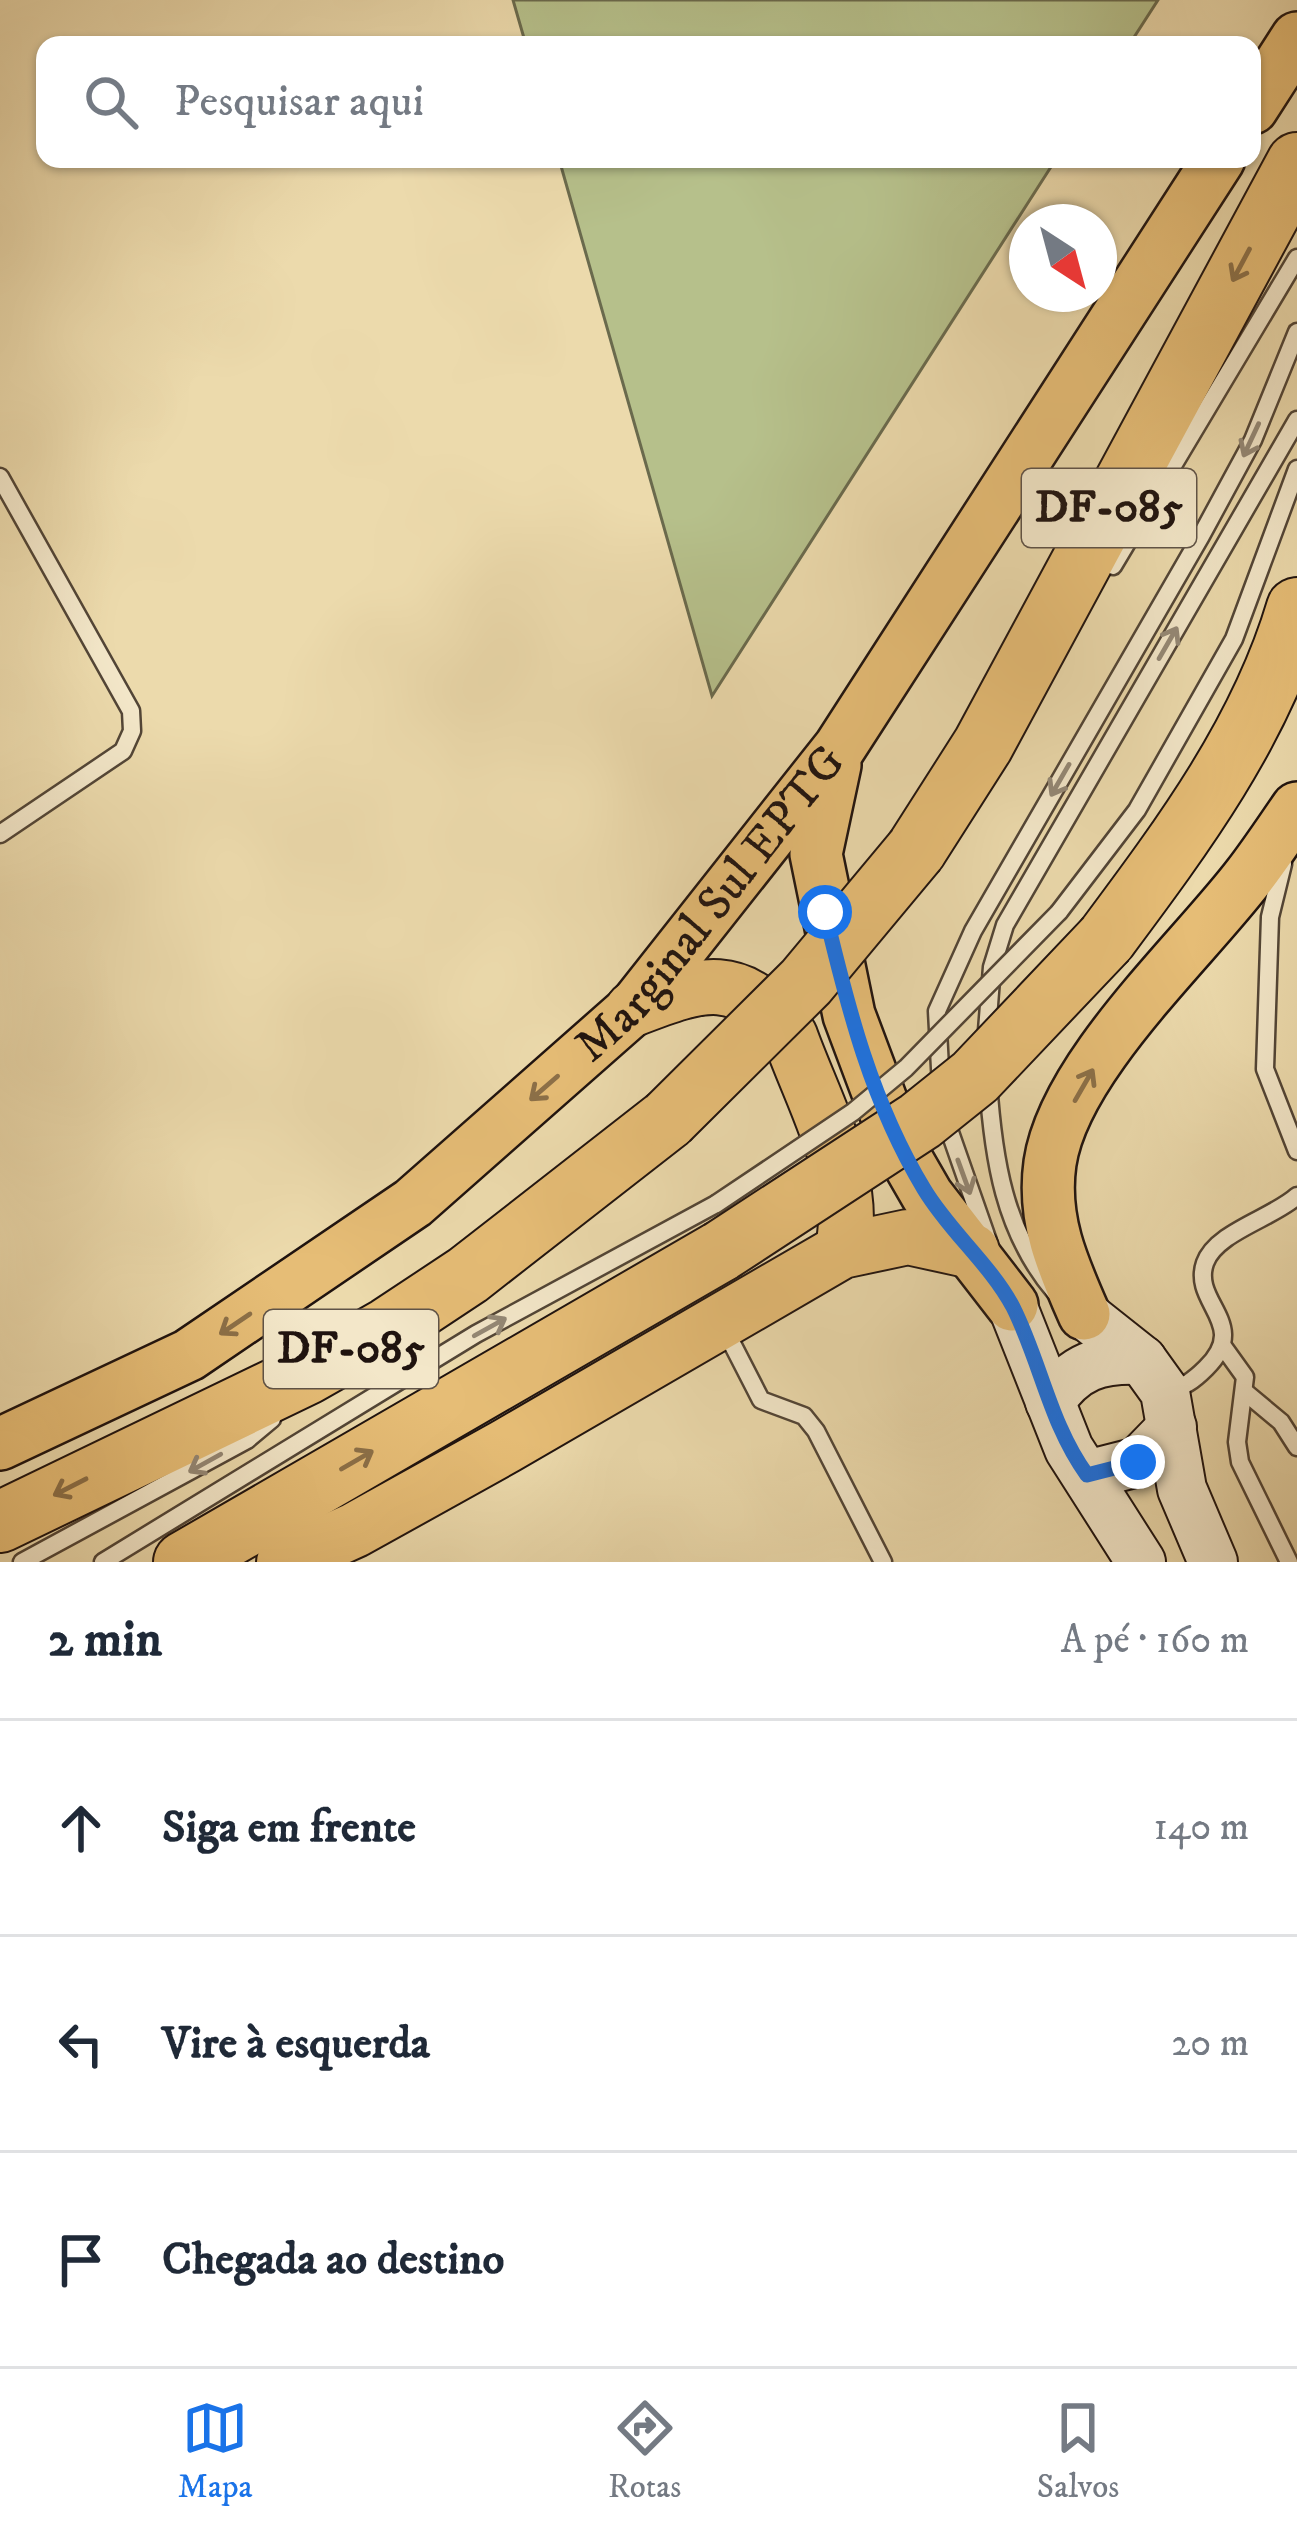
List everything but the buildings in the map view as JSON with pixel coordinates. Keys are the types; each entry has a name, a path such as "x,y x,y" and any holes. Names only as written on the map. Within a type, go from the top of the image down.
{"highway":[{"name":"DF-085","path":"0,1522 307,1374 468,1275 668,1119 916,871 1297,163"},
{"name":"DF-085","path":"184,1562 718,1227 920,1120 975,1077 1082,926 1195,818 1229,762 1297,608"},
{"path":"633,1009 690,987 721,985 761,1002 780,1023 790,1036 844,1191 850,1220 842,1251"},
{"path":"284,1562 393,1509 842,1251 908,1237 972,1251"}],"main road":[{"path":"1261,94 1297,38"},
{"name":"Marginal Sul EPTG","path":"0,1444 189,1355 394,1216 633,1009 840,747 1213,168"},
{"path":"840,747 816,854 849,1015 897,1143 927,1195 1012,1305 1069,1449 1141,1562"},
{"path":"1213,1562 1182,1489 1160,1393 1084,1314 1054,1246 1050,1161 1062,1128 1107,1047 1250,875 1297,808"},
{"path":"1050,1402 1063,1383 1092,1364 1160,1393"},
{"path":"1087,1475 1138,1462 1160,1393"}],"lane":[{"path":"1103,583 1297,258"},
{"path":"1012,1305 947,1131 937,1012 973,931 1253,440 1297,332"},
{"path":"1084,1314 1046,1281 1013,1230 991,1127 985,1030 992,967 1005,925 1297,420"},
{"path":"1082,926 1137,810 1234,639 1297,469"},
{"path":"0,477 131,711 132,731 123,751 0,834"},
{"path":"916,871 1018,725"},
{"path":"1297,823 1270,917 1265,1069 1297,1151"},
{"path":"830,990 861,954"},
{"path":"766,1060 799,1026"},
{"path":"1160,1393 1184,1388 1222,1345 1224,1332 1206,1289 1203,1267 1212,1252 1297,1196"},
{"path":"103,1562 476,1334 718,1227"},
{"path":"22,1562 247,1441 284,1408 496,1279"},
{"path":"719,1320 761,1400 804,1415 816,1431 883,1562"},
{"path":"1222,1345 1245,1377 1237,1442 1240,1462 1289,1562"},
{"path":"1245,1392 1281,1423 1297,1447"}],"green space":[{"path":"513,0 1158,0 1135,36 523,36"},
{"path":"562,168 1050,168 1027,204 1009,204 1009,232 712,696"}],"route":[{"path":"825,912 849,1015 897,1143 927,1195 1012,1305 1069,1449 1087,1475 1138,1462"}]}
